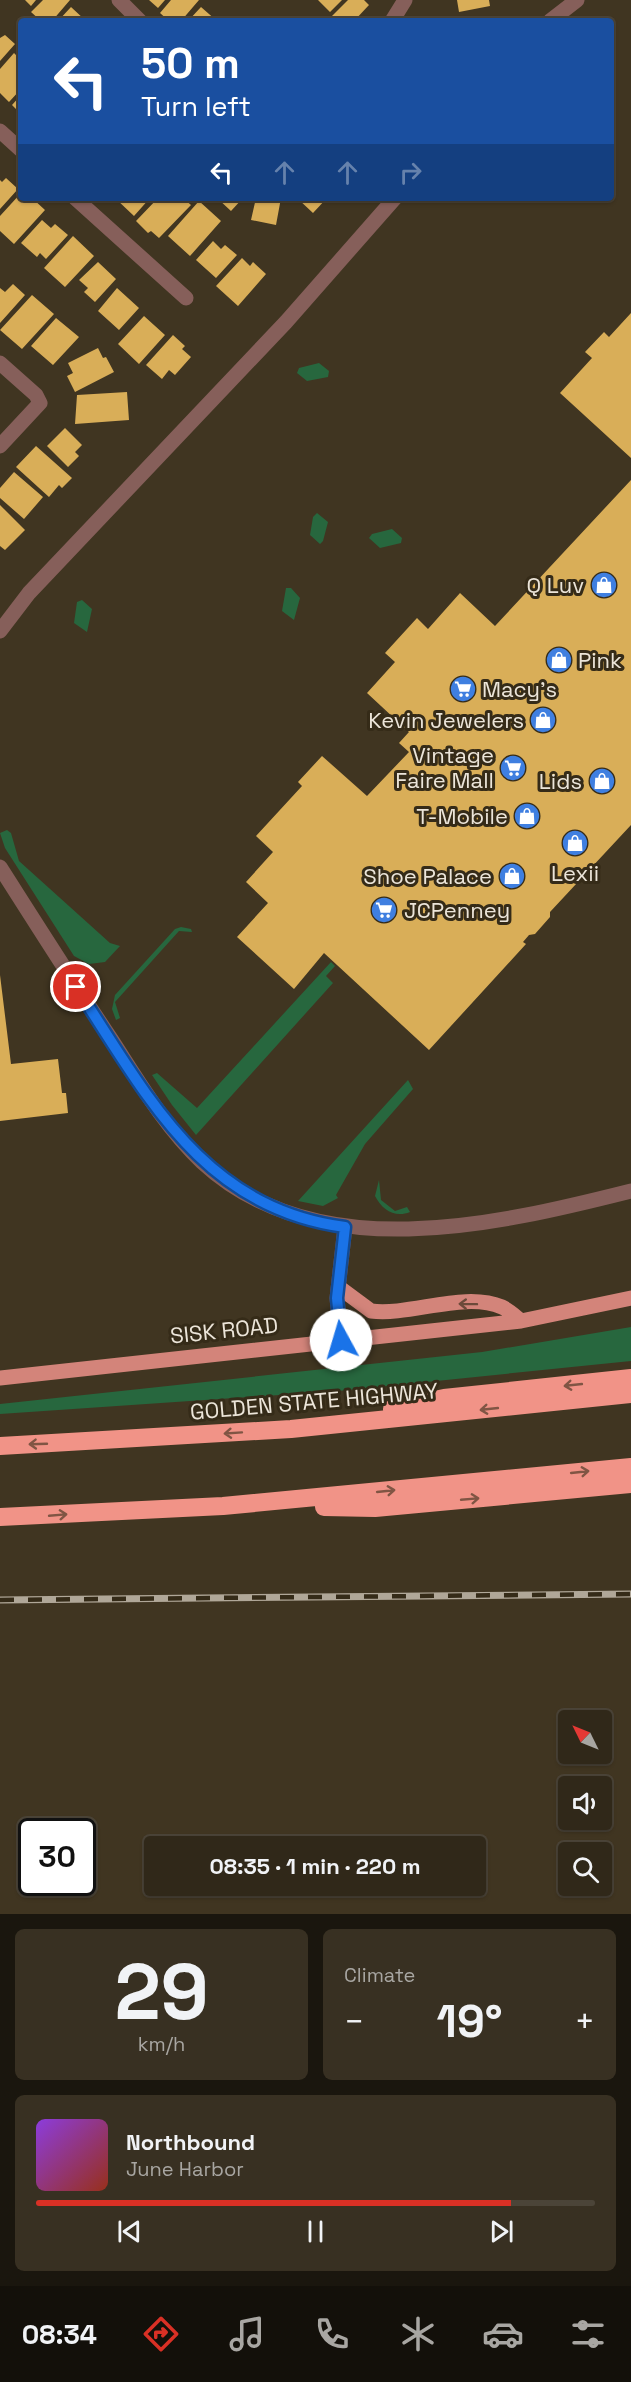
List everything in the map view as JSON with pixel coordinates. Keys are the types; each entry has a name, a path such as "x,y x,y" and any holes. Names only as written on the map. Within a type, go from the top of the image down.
{"highway":[{"path":"291,1429 444,1398 631,1378"},
{"name":"GOLDEN STATE HIGHWAY","path":"0,1446 291,1429 631,1394"},
{"path":"0,1517 223,1506 631,1467"},
{"path":"223,1506 375,1508 631,1484"}],"main road":[{"path":"340,1288 351,1295 362,1307 374,1312 462,1303 505,1308 521,1321"},
{"name":"SISK ROAD","path":"0,1378 521,1321 631,1298"}],"street":[{"path":"119,0 137,18"},
{"path":"394,18 405,0"},
{"path":"554,18 577,0"},
{"path":"0,131 18,147"},
{"path":"78,201 186,298"},
{"path":"0,632 29,593 286,322 392,201"},
{"path":"0,363 36,395 40,403 0,446"},
{"path":"0,867 160,1114 188,1148 216,1173 270,1206 295,1216 345,1227 381,1230 487,1221 631,1191"},
{"path":"341,1340 337,1298 340,1288 340,1252 345,1227"}],"green space":[{"path":"319,363 329,371 328,377 307,381 297,373 299,368"},
{"path":"317,513 328,522 320,544 310,535 313,517"},
{"path":"392,529 402,538 401,543 380,548 369,538 372,534"},
{"path":"286,588 291,588 300,598 294,620 282,611"},
{"path":"82,600 92,609 87,632 74,623 77,602"},
{"path":"7,830 11,833 19,861 110,943 120,946 105,962 89,964 74,956 5,848 0,833"},
{"path":"181,927 191,929 192,932 179,931 115,1002 120,1018 116,1020 112,1009 115,995 175,929"},
{"path":"331,962 335,966 326,976 333,983 196,1135 152,1075 157,1073 197,1108"},
{"path":"408,1080 413,1089 365,1144 336,1195 338,1198 323,1206 298,1201"},
{"path":"379,1180 381,1200 395,1211 407,1207 410,1212 399,1214 389,1212 381,1205 375,1196"},
{"path":"631,1327 631,1361 338,1391 0,1414 0,1404 482,1352"}],"building":[{"path":"25,0 36,0 31,6"},
{"path":"43,0 70,0 55,18 38,18 31,12"},
{"path":"149,0 165,0 158,8"},
{"path":"171,0 199,0 184,18 166,18 160,13"},
{"path":"318,0 342,0 330,12"},
{"path":"348,0 364,0 369,5 357,18 330,18"},
{"path":"457,0 489,0 490,6 459,12"},
{"path":"71,7 83,18 61,18"},
{"path":"201,7 214,18 191,18"},
{"path":"5,35 15,44 0,61 0,38"},
{"path":"14,53 18,57 18,92 9,102 0,93 0,69"},
{"path":"18,98 18,111 12,105"},
{"path":"6,178 18,189 0,209 0,180 2,182"},
{"path":"18,196 18,201 35,201 45,210 14,244 0,231 0,216"},
{"path":"118,201 147,201 134,216"},
{"path":"155,201 186,201 191,205 159,238 151,231 148,233 136,221"},
{"path":"199,201 221,221 190,256 168,236"},
{"path":"220,201 240,201 231,211"},
{"path":"255,201 280,201 276,225 251,220"},
{"path":"300,201 324,201 313,213"},
{"path":"42,220 51,228 55,224 68,235 46,259 40,253 37,257 21,243"},
{"path":"73,236 94,256 65,287 44,268"},
{"path":"213,241 221,249 225,245 237,255 216,278 196,260"},
{"path":"242,258 250,266 253,262 266,274 238,306 216,286"},
{"path":"98,262 116,279 95,302 84,292 88,288 79,280"},
{"path":"13,284 25,295 0,323 0,288 5,292"},
{"path":"117,288 139,308 119,330 98,311"},
{"path":"32,295 54,314 22,349 0,330"},
{"path":"631,313 631,458 560,393 592,358 585,352 604,332 609,337"},
{"path":"144,316 165,335 139,364 118,344"},
{"path":"56,318 79,337 53,365 31,346"},
{"path":"173,335 185,346 182,349 191,357 175,375 169,370 162,379 146,365"},
{"path":"98,348 114,372 75,392 67,376 73,373 68,363"},
{"path":"127,392 129,420 75,424 77,395"},
{"path":"65,428 82,445 75,452 79,456 68,467 47,446"},
{"path":"36,446 72,478 62,488 59,485 49,497 16,467"},
{"path":"14,472 43,497 24,519 0,498 0,488"},
{"name":"Vintage Faire Mall","path":"631,480 631,825 550,912 550,917 535,934 529,935 523,942 526,944 429,1050 324,953 294,989 237,937 268,903 246,882 273,852 256,836 302,786 298,782 322,756 367,796 409,752 399,743 409,732 367,693 395,662 385,653 417,618 428,629 460,593 495,626"},
{"path":"0,505 25,530 5,550 0,546"},
{"path":"0,975 11,1064 58,1059 62,1093 66,1093 68,1113 0,1121"}],"railway":[{"path":"0,1600 631,1594"}],"place":[{"name":"Q Luv","path":"604,585"},
{"name":"Pink","path":"559,660"},
{"name":"Macy's","path":"463,689"},
{"name":"Kevin Jewelers","path":"543,720"},
{"name":"Vintage Faire Mall","path":"513,768"},
{"name":"Lids","path":"602,781"},
{"name":"T-Mobile","path":"527,816"},
{"name":"Lexii","path":"575,843"},
{"name":"Shoe Palace","path":"512,876"},
{"name":"JCPenney","path":"384,910"}],"route":[{"path":"76,987 160,1114 204,1164 270,1206 295,1216 345,1227 340,1252 340,1288 337,1298 341,1340"}]}
